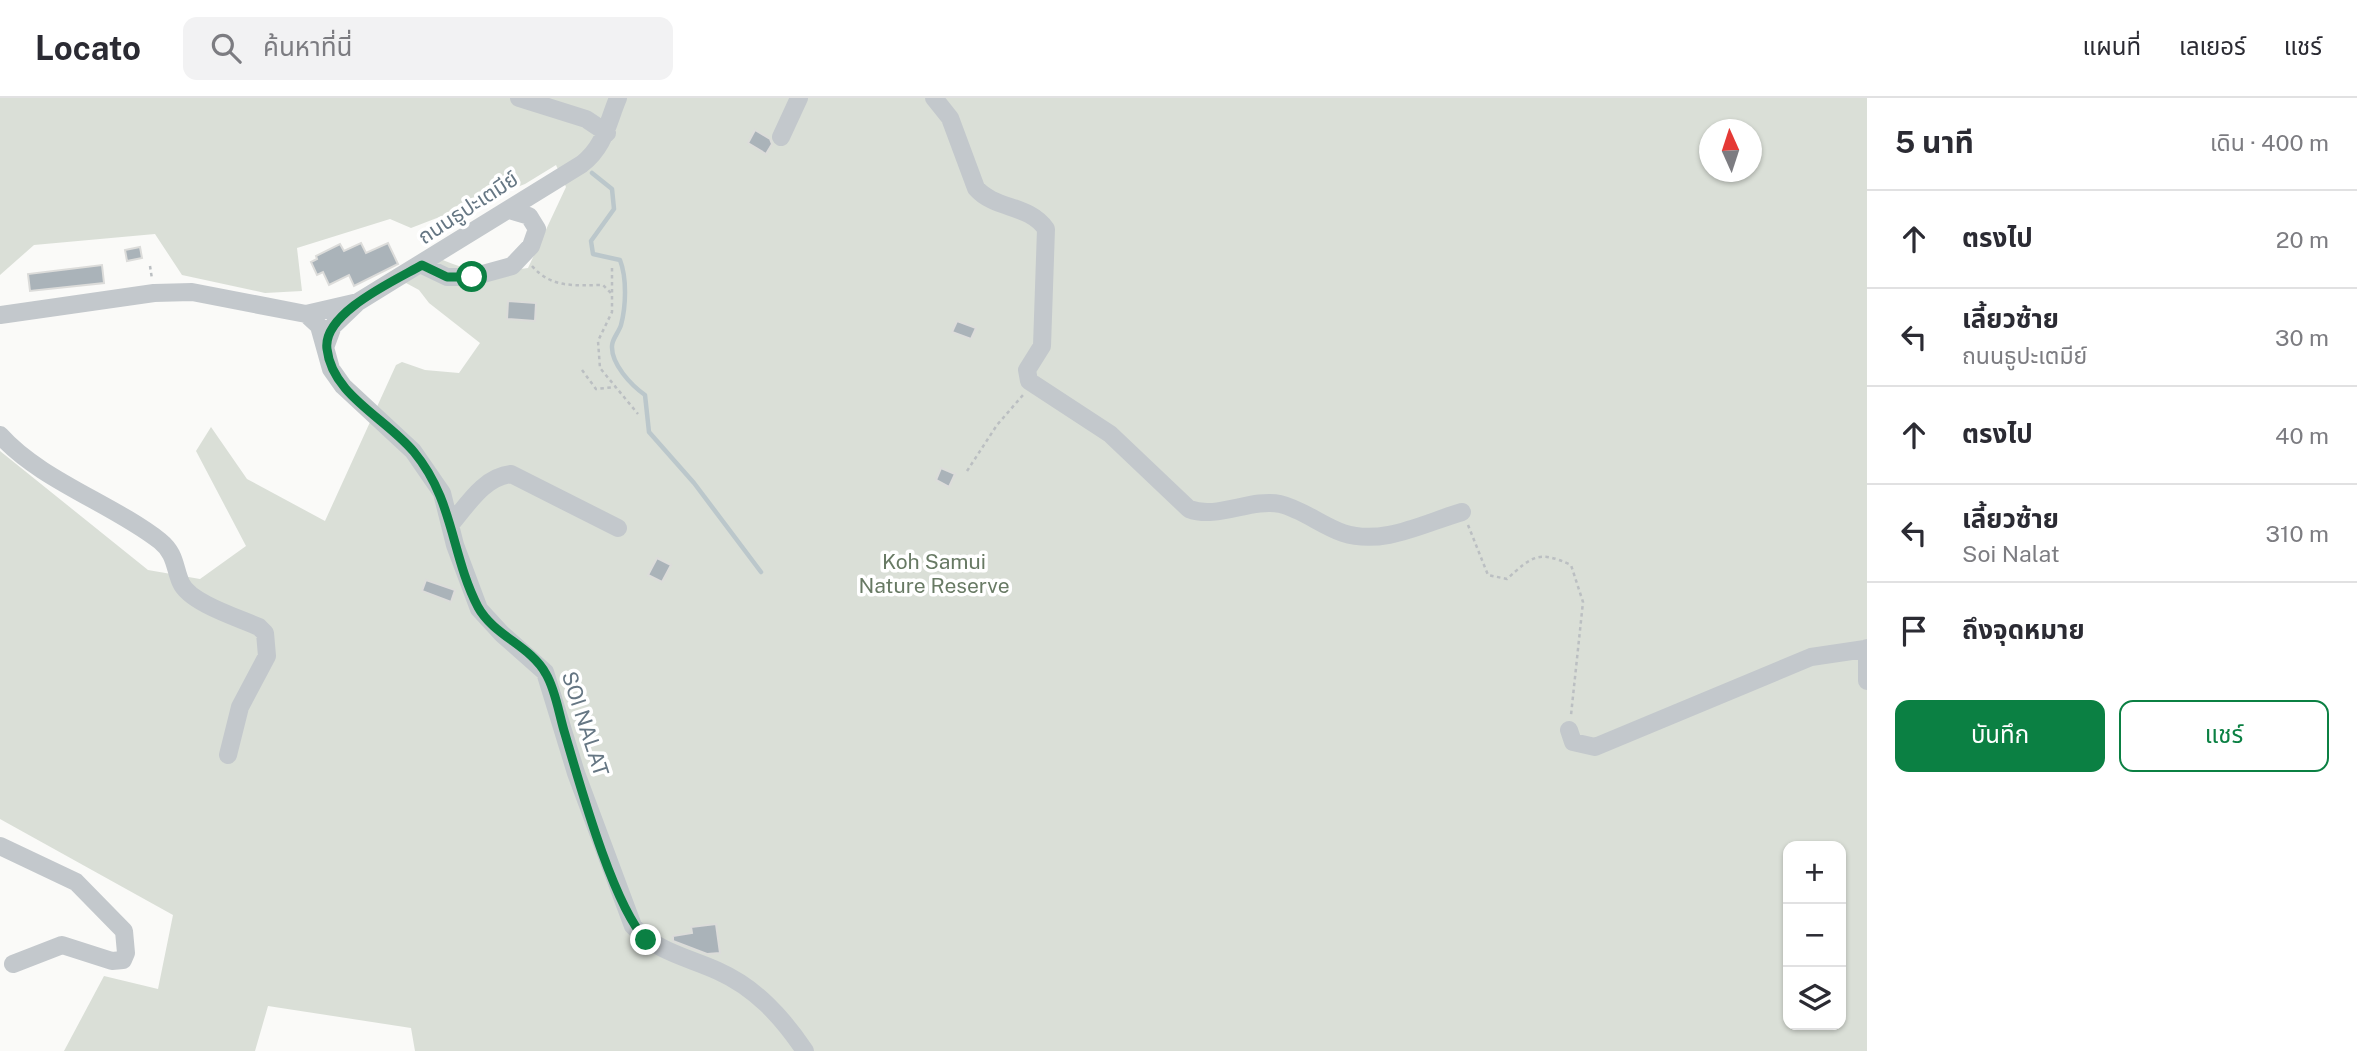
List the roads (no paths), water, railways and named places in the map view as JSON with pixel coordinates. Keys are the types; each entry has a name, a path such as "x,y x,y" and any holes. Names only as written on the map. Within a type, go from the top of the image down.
{"street":[{"path":"519,98 563,105 607,133"},
{"name":"ถนนธูปะเตมีย์","path":"0,315 153,293 192,292 306,314 358,303 596,154 607,133 618,98"},
{"path":"781,137 799,98"},
{"path":"934,98 950,118 976,188 983,196 1025,210 1040,220 1046,229 1042,346 1027,370 1032,385 1110,434 1195,511 1279,504 1345,533 1364,537 1389,537 1462,512"},
{"path":"422,265 447,277 472,277 512,265 531,246 537,229 529,216 509,210"},
{"path":"326,345 333,326 358,303"},
{"path":"306,314 319,326 326,345"},
{"name":"SOI NALAT","path":"326,345 331,369 342,386 414,452 442,493 455,545 479,609 502,634 545,672 576,773 633,926 646,940 662,950 719,971 745,985 766,1002 805,1051"},
{"path":"0,435 66,484 162,543 175,558 182,584 195,598 259,627 265,633 267,656 240,707 228,755"},
{"path":"451,524 483,486 499,475 511,474 618,528"},
{"path":"1569,730 1573,743 1595,747 1811,657 1866,648 1867,681"},
{"path":"0,846 76,883 124,931 126,943 123,960 112,961 62,945 13,964"}],"waterway":[{"path":"592,173 612,189 614,209 591,241 593,254 620,260 624,275 623,317 612,346 615,360 628,380 645,395 649,432 694,483 761,572"}],"park label":[{"name":"Koh Samui Nature Reserve","path":"934,574"}]}
